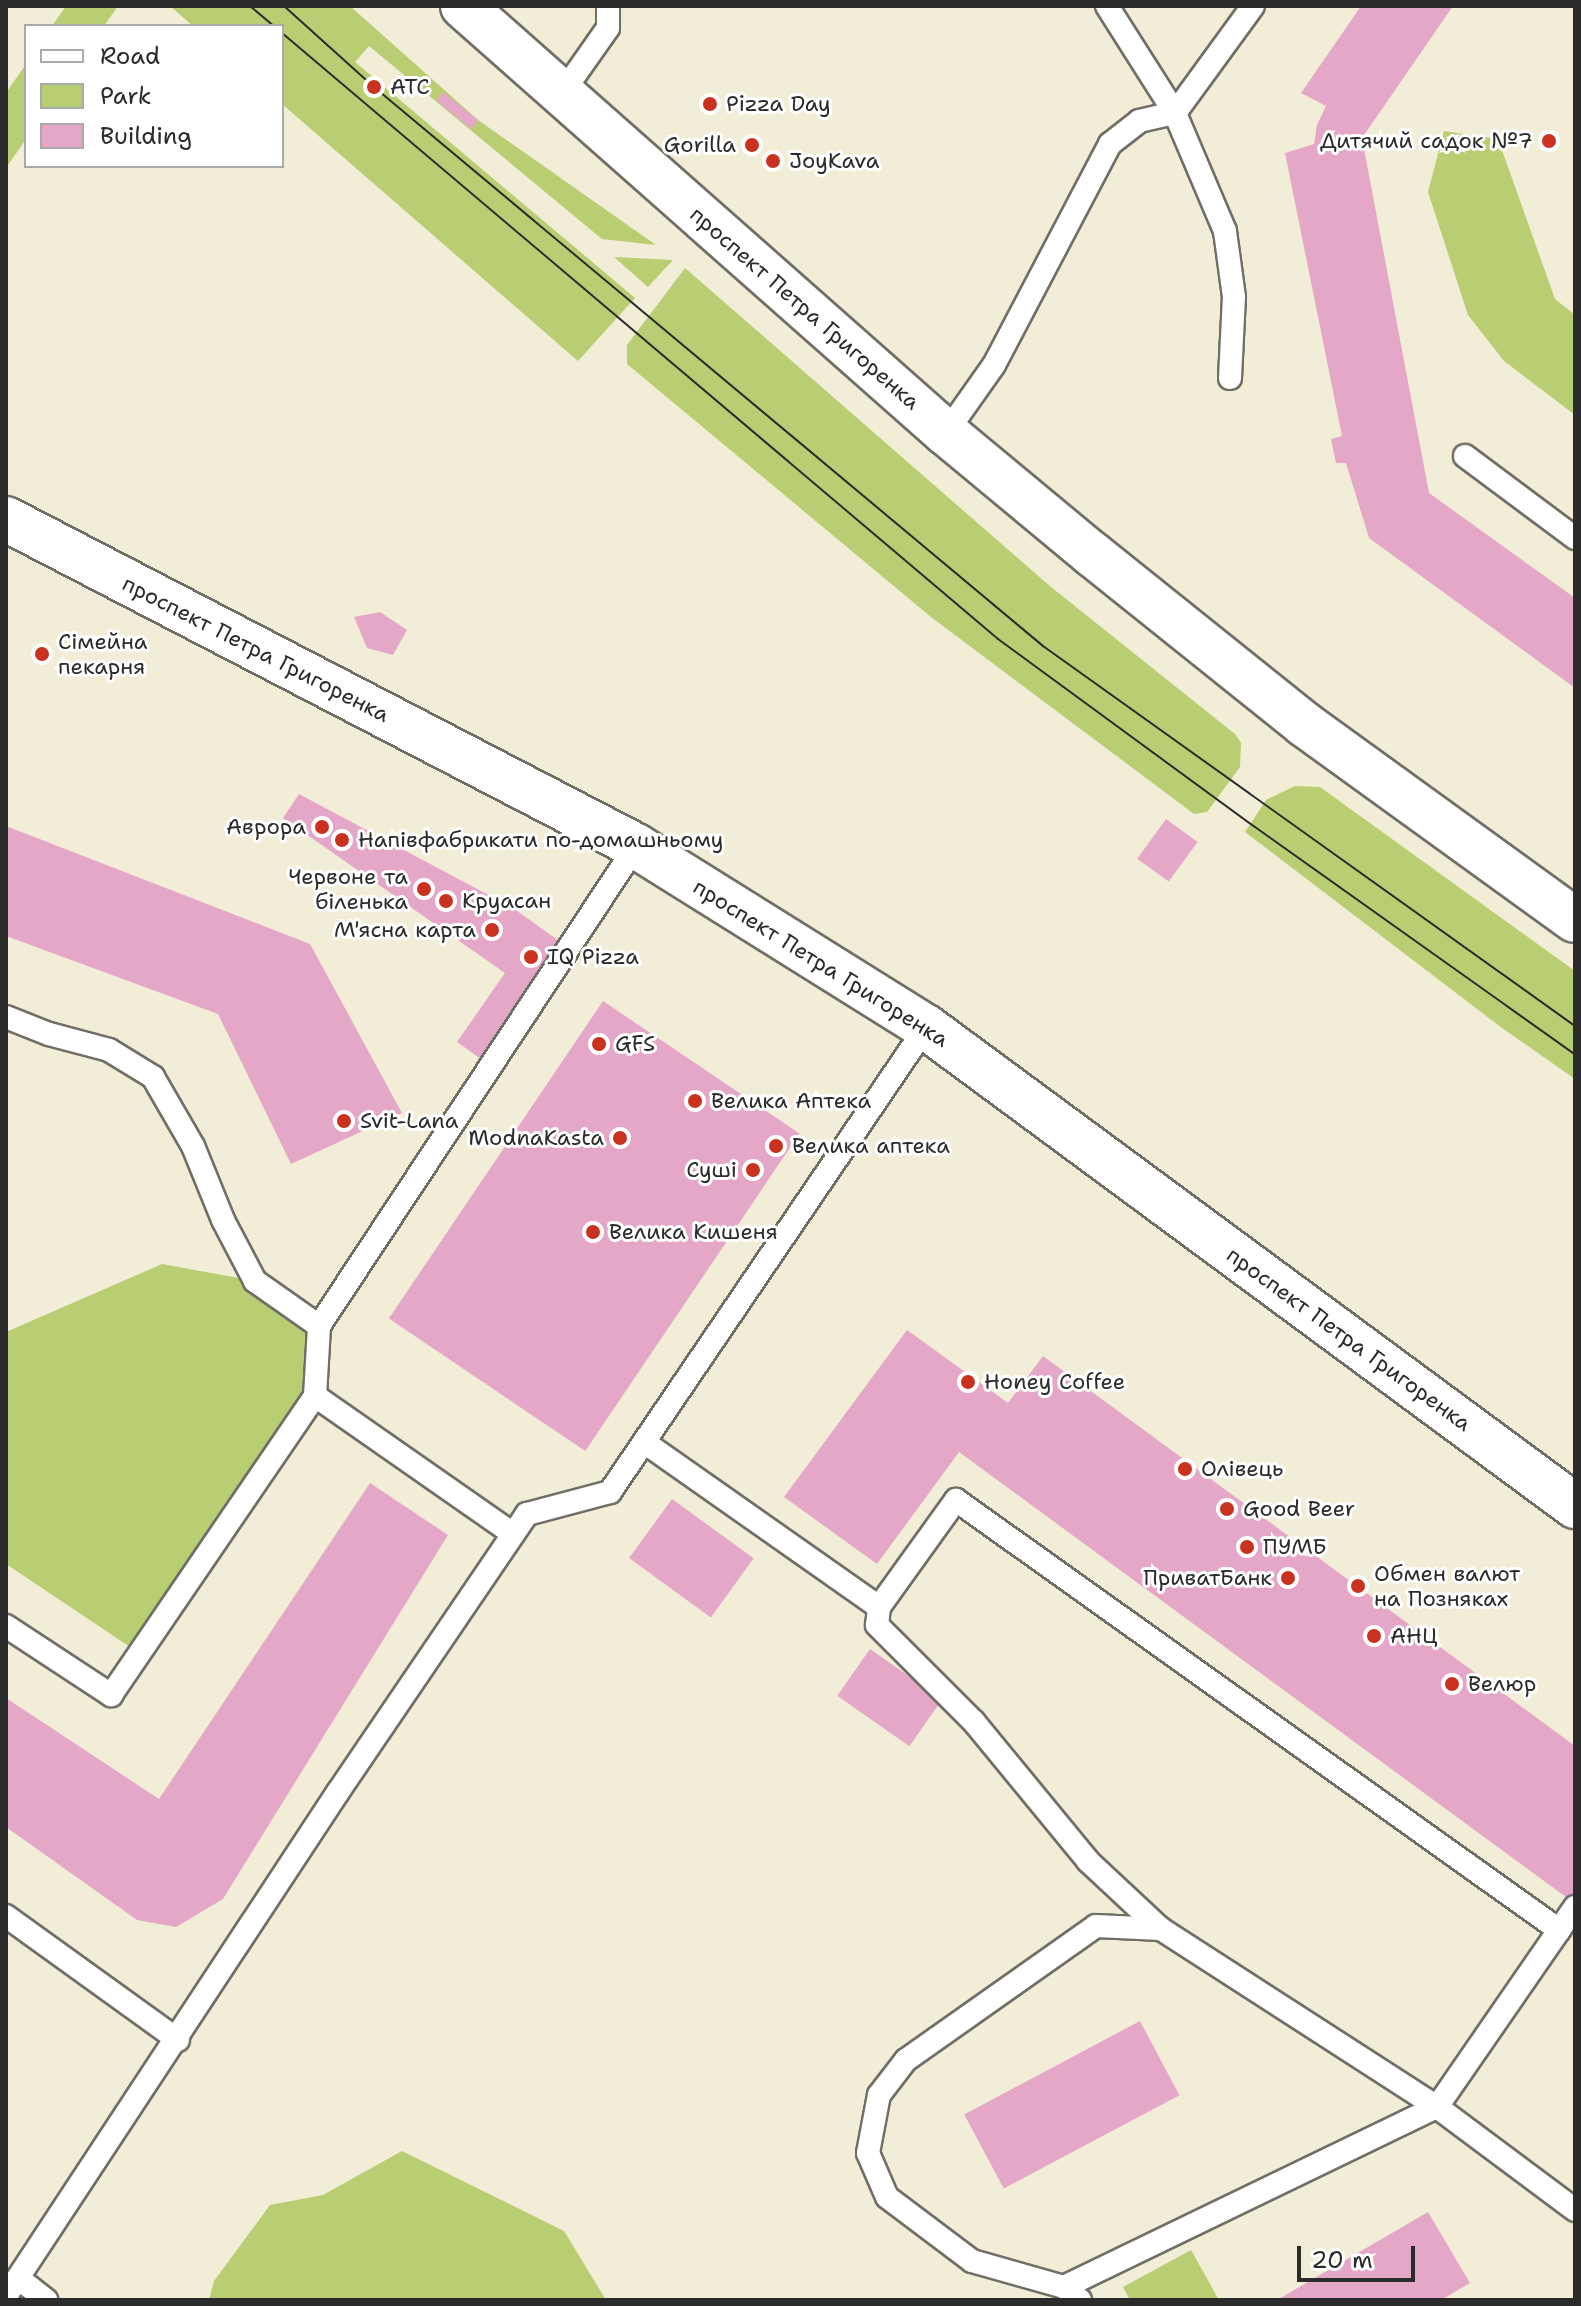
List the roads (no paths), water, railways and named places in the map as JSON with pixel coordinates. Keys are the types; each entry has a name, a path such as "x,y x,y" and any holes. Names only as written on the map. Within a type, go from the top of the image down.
{"main road":[{"name":"проспект Петра Григоренка","path":"463,6 946,433 1304,724 1575,920"},
{"name":"проспект Петра Григоренка","path":"6,519 636,846 926,1027 1575,1506"}],"lane":[{"path":"563,92 608,28 608,6"},
{"path":"1107,6 1175,113 1225,231 1234,297 1230,378"},
{"path":"946,433 994,365 1110,144 1139,121 1175,113 1253,6"},
{"path":"1465,456 1575,538"},
{"path":"6,1626 111,1695 315,1396 319,1326 636,846"},
{"path":"6,1017 49,1034 109,1050 153,1077 193,1146 223,1220 255,1281 319,1326"},
{"path":"46,2300 12,2287 178,2040 338,1792 513,1534 527,1514 610,1492 926,1027"},
{"path":"315,1396 513,1534"},
{"path":"644,1442 879,1607"},
{"path":"1559,1930 956,1500 879,1607 877,1625 974,1722 1088,1861 1161,1929 1437,2107 1575,2210"},
{"path":"1161,1929 1096,1926 906,2060 879,2095 868,2153 887,2197 972,2261 1072,2294 1437,2107 1575,1907"},
{"path":"6,1916 178,2040"}],"tram line":[{"path":"250,6 272,24"},
{"path":"284,6 374,87 1043,646 1575,1026"},
{"path":"284,35 998,639 1255,827 1575,1054"}],"place":[{"name":"АТС","path":"374,87"},
{"name":"Pizza Day","path":"710,104"},
{"name":"Дитячий садок №7","path":"1549,141"},
{"name":"Gorilla","path":"752,145"},
{"name":"JoyKava","path":"773,161"},
{"name":"Сімейна пекарня","path":"42,654"},
{"name":"Аврора","path":"322,827"},
{"name":"Напівфабрикати по-домашньому","path":"342,840"},
{"name":"Червоне та біленька","path":"424,889"},
{"name":"Круасан","path":"446,901"},
{"name":"М'ясна карта","path":"492,930"},
{"name":"IQ Pizza","path":"531,957"},
{"name":"GFS","path":"599,1044"},
{"name":"Велика Аптека","path":"695,1101"},
{"name":"Svit-Lana","path":"344,1121"},
{"name":"ModnaKasta","path":"620,1138"},
{"name":"Велика аптека","path":"776,1146"},
{"name":"Суші","path":"753,1170"},
{"name":"Велика Кишеня","path":"593,1232"},
{"name":"Honey Coffee","path":"968,1382"},
{"name":"Олівець","path":"1185,1469"},
{"name":"Good Beer","path":"1227,1509"},
{"name":"ПУМБ","path":"1247,1547"},
{"name":"ПриватБанк","path":"1288,1578"},
{"name":"Обмен валют на Позняках","path":"1358,1586"},
{"name":"АНЦ","path":"1374,1636"},
{"name":"Велюр","path":"1452,1684"}]}
